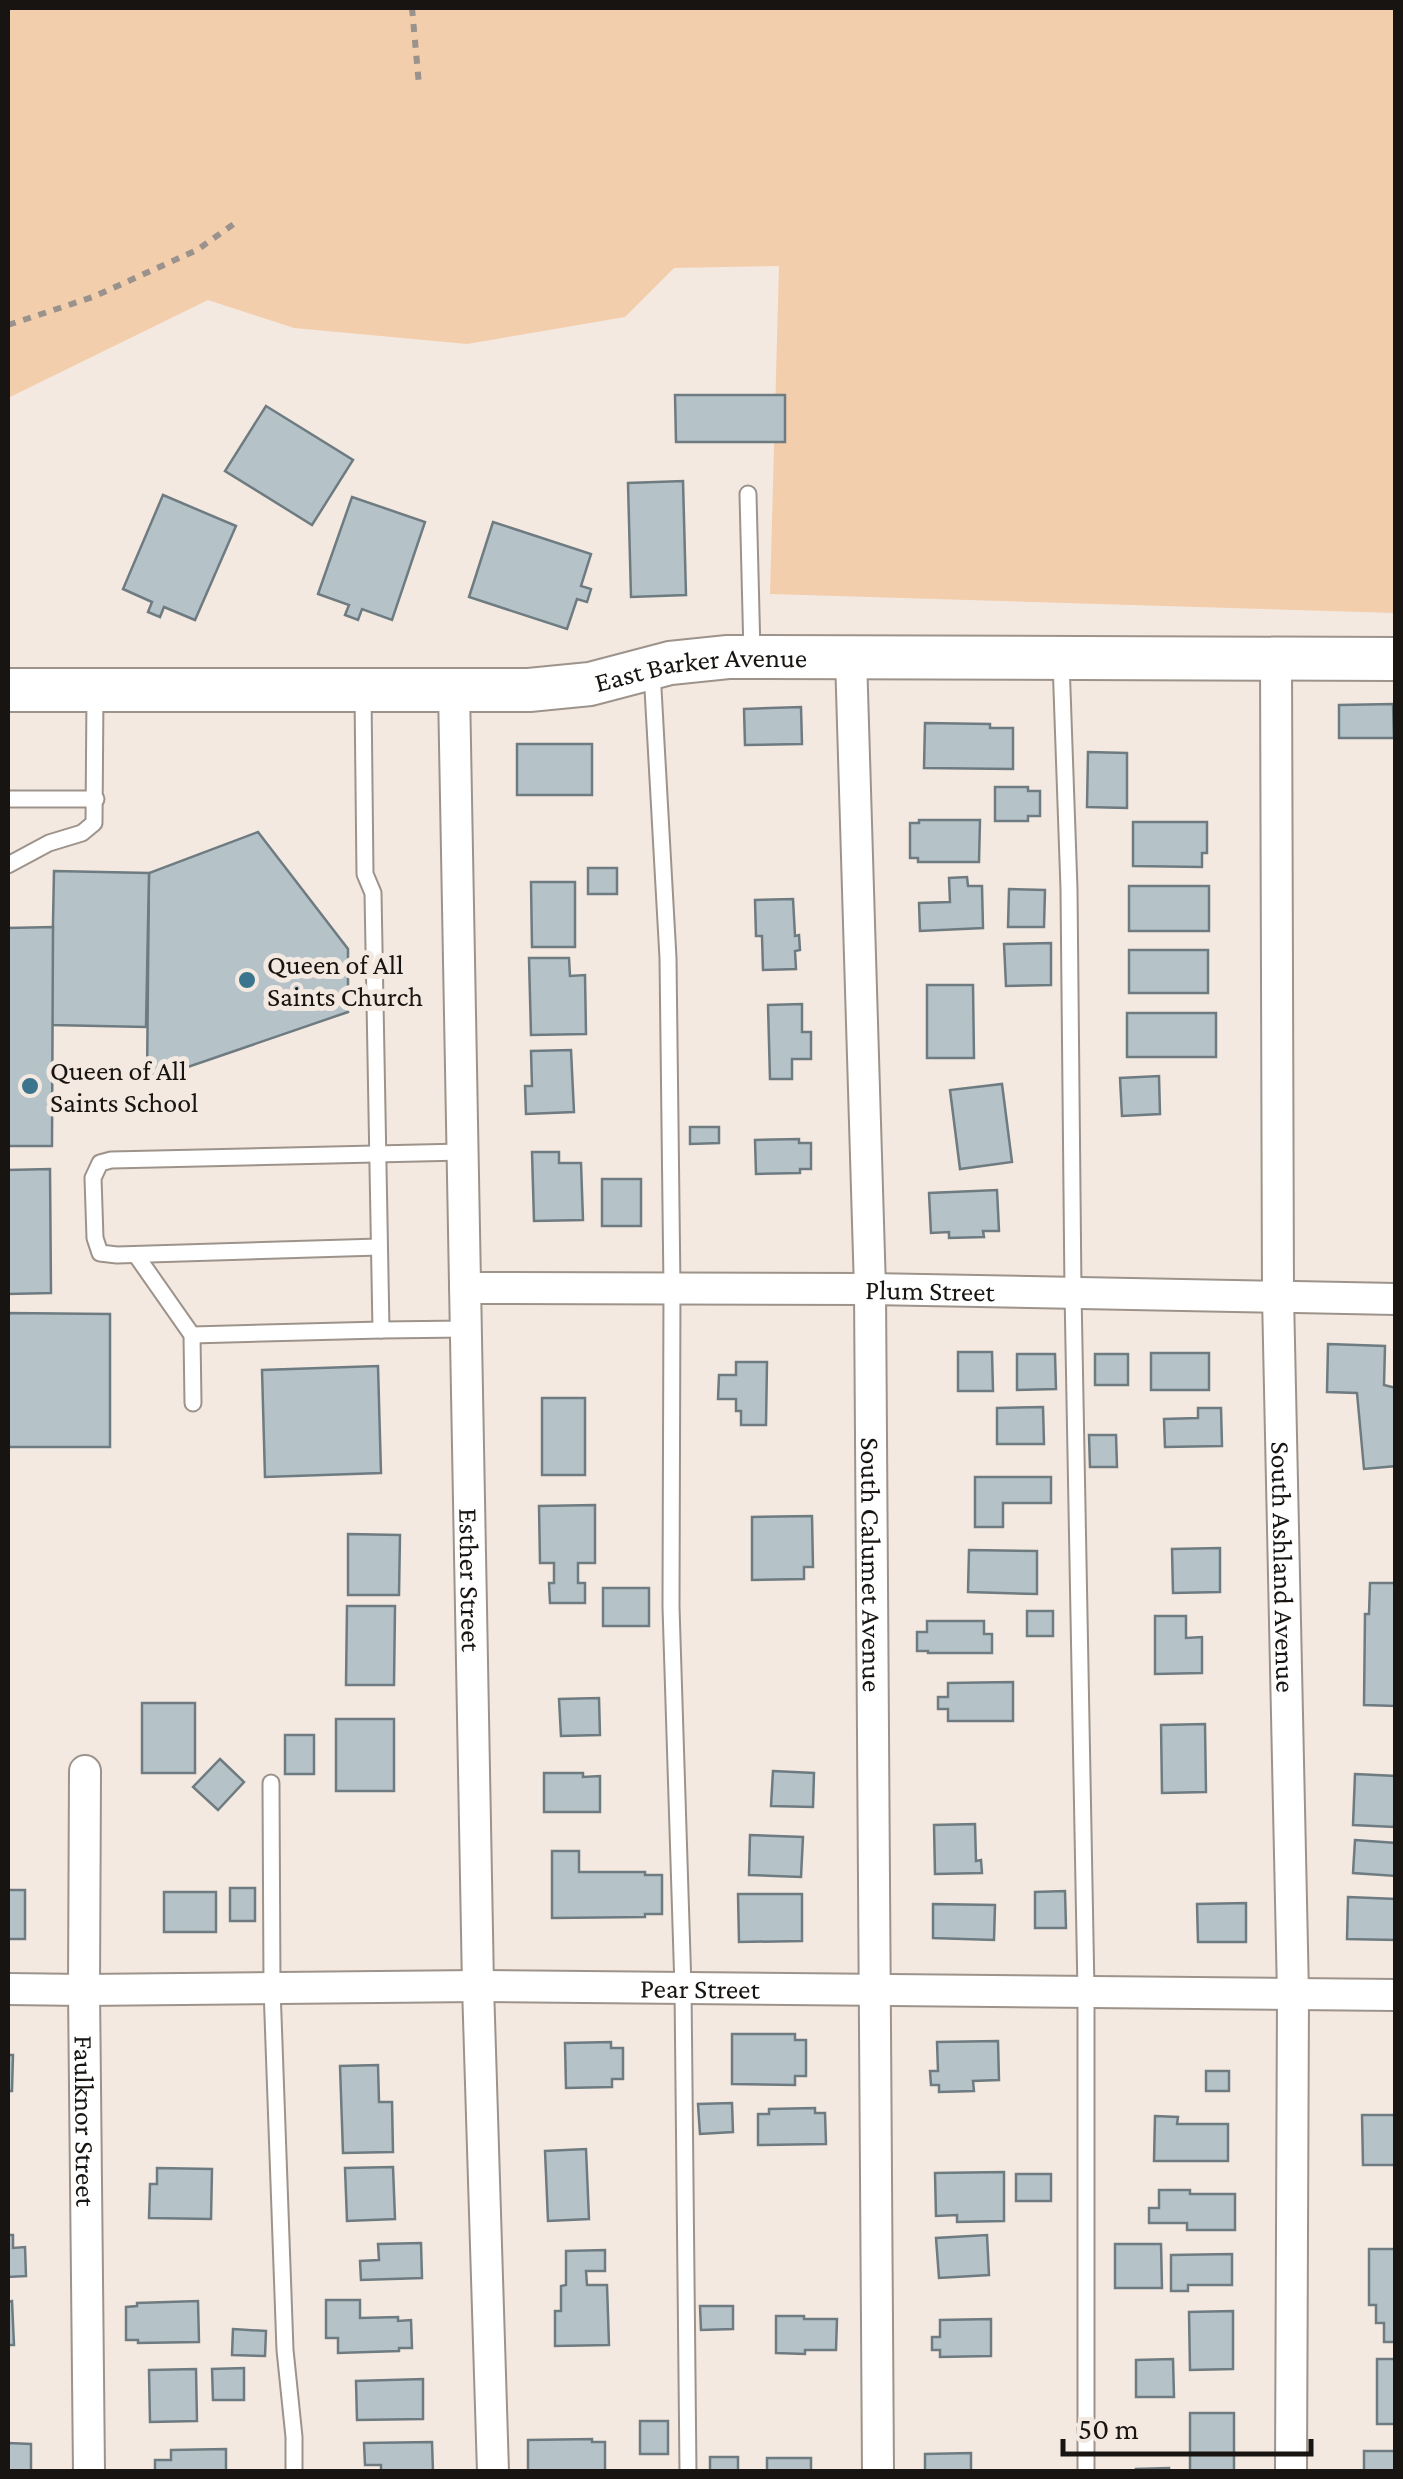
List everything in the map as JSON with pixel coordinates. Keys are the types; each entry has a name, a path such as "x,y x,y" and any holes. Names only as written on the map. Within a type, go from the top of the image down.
{"street":[{"name":"East Barker Avenue","path":"8,690 529,690 590,684 709,659 752,657 1396,659"},
{"name":"South Calumet Avenue","path":"852,657 870,1289 878,2472"},
{"name":"South Ashland Avenue","path":"1276,659 1278,1296 1293,1994 1291,2472"},
{"name":"Esther Street","path":"454,690 478,1986 493,2472"},
{"name":"Plum Street","path":"466,1288 870,1289 1396,1299"},
{"name":"Faulknor Street","path":"85,1772 89,2472"},
{"name":"Pear Street","path":"8,1989 478,1986 1396,1995"}],"lane":[{"path":"748,494 752,657"},
{"path":"1061,658 1069,889 1086,1992 1086,2472"},
{"path":"652,668 668,958 671,1607 683,1988 688,2472"},
{"path":"8,865 48,842 82,833 94,823 95,690"},
{"path":"363,690 365,874 373,893 381,1330"},
{"path":"8,799 96,799"},
{"path":"379,1247 136,1255 100,1252 95,1238 93,1178 100,1164 111,1160 462,1152"},
{"path":"136,1255 192,1334 193,1403"},
{"path":"192,1334 466,1329"},
{"path":"271,1783 272,1988 285,2350 294,2472"}],"path":[{"path":"412,8 419,86"},
{"path":"8,325 94,297 197,250 238,221"}],"shaded area":[{"path":"8,8 1395,8 1395,613 770,594 779,266 674,268 625,317 467,344 294,328 208,300 8,398"}],"building":[{"path":"675,395 785,395 785,442 676,442"},
{"path":"266,406 353,460 312,525 225,471"},
{"path":"683,481 686,595 631,597 628,483"},
{"path":"163,495 236,526 195,620 164,607 160,617 148,612 152,602 123,589"},
{"path":"352,497 425,522 392,620 362,609 358,620 345,615 349,605 318,594"},
{"path":"493,522 591,554 581,586 591,589 587,602 577,599 567,629 469,597"},
{"path":"1393,704 1394,738 1339,738 1339,705"},
{"path":"801,707 802,744 745,745 744,709"},
{"path":"925,723 1013,728 1013,769 924,768"},
{"path":"517,744 592,744 592,795 517,795"},
{"path":"1088,752 1127,753 1127,808 1087,807"},
{"path":"995,787 1040,791 1040,816 1028,816 1028,821 995,821"},
{"path":"980,820 979,862 918,862 918,858 910,858 910,823"},
{"path":"1133,822 1207,822 1207,853 1202,853 1202,867 1133,866"},
{"name":"Queen of All Saints Church","path":"258,832 348,949 348,1012 147,1081 149,873"},
{"path":"588,868 617,868 617,894 588,894"},
{"path":"54,871 149,873 146,1027 51,1025"},
{"path":"967,877 968,886 982,886 983,928 920,931 919,903 950,902 949,878"},
{"path":"531,882 575,882 575,947 532,947"},
{"path":"1129,886 1209,886 1209,931 1129,931"},
{"path":"1009,889 1045,890 1044,927 1008,927"},
{"path":"793,899 795,936 799,935 800,950 795,951 796,969 763,970 762,936 756,936 755,900"},
{"name":"Queen of All Saints School","path":"53,927 52,1146 8,1146 8,928"},
{"path":"1051,943 1051,985 1006,986 1004,944"},
{"path":"1129,950 1208,950 1208,993 1129,993"},
{"path":"529,958 569,958 570,976 585,975 586,1034 531,1035"},
{"path":"927,985 973,985 974,1058 927,1058"},
{"path":"802,1004 802,1032 811,1032 811,1059 792,1059 792,1079 770,1079 768,1005"},
{"path":"1127,1013 1216,1013 1216,1057 1127,1057"},
{"path":"571,1050 574,1112 526,1114 525,1086 532,1086 531,1051"},
{"path":"1159,1076 1160,1114 1122,1116 1120,1078"},
{"path":"1002,1084 1012,1162 960,1169 950,1090"},
{"path":"690,1127 719,1127 719,1143 690,1144"},
{"path":"799,1139 799,1143 811,1143 811,1169 756,1174 755,1140"},
{"path":"532,1152 559,1152 559,1163 581,1163 583,1220 534,1221"},
{"path":"50,1169 51,1293 8,1294 8,1170"},
{"path":"602,1179 641,1179 641,1226 602,1226"},
{"path":"997,1190 999,1231 983,1231 984,1237 949,1238 949,1232 931,1233 929,1193"},
{"path":"8,1313 110,1314 110,1447 8,1447"},
{"path":"1328,1344 1385,1346 1384,1385 1396,1388 1396,1466 1364,1469 1357,1393 1327,1392"},
{"path":"958,1352 992,1352 993,1391 958,1391"},
{"path":"1151,1353 1209,1353 1209,1390 1151,1390"},
{"path":"1017,1354 1055,1354 1056,1389 1017,1390"},
{"path":"1095,1354 1128,1354 1128,1385 1095,1385"},
{"path":"736,1362 767,1362 766,1425 741,1425 736,1399 718,1399 719,1375 736,1375"},
{"path":"378,1366 381,1473 265,1477 262,1370"},
{"path":"542,1398 585,1398 585,1475 542,1475"},
{"path":"1043,1407 1044,1444 997,1444 997,1408"},
{"path":"1198,1408 1221,1408 1222,1446 1165,1447 1164,1419 1198,1418"},
{"path":"1089,1435 1116,1435 1117,1467 1090,1467"},
{"path":"975,1477 1051,1477 1051,1503 1003,1503 1003,1527 975,1527"},
{"path":"595,1505 595,1563 578,1563 578,1583 585,1583 585,1603 550,1603 554,1563 540,1563 539,1506"},
{"path":"812,1516 813,1567 804,1567 804,1579 752,1580 752,1517"},
{"path":"348,1534 400,1535 399,1595 348,1595"},
{"path":"1220,1548 1220,1592 1173,1593 1172,1549"},
{"path":"969,1550 1037,1551 1037,1594 968,1592"},
{"path":"1370,1583 1396,1583 1396,1706 1364,1705 1365,1614 1369,1614"},
{"path":"603,1588 649,1588 649,1626 603,1626"},
{"path":"347,1606 395,1606 394,1685 346,1685"},
{"path":"1027,1611 1053,1611 1053,1636 1027,1636"},
{"path":"1155,1616 1186,1616 1186,1638 1202,1637 1202,1673 1155,1674"},
{"path":"927,1621 984,1621 984,1634 992,1634 992,1653 917,1651 917,1632 927,1632"},
{"path":"1013,1682 1013,1721 948,1721 948,1709 938,1709 938,1697 948,1697 948,1683"},
{"path":"599,1698 600,1735 561,1736 559,1699"},
{"path":"142,1703 195,1703 195,1773 142,1773"},
{"path":"336,1719 394,1719 394,1791 336,1791"},
{"path":"1205,1724 1206,1792 1162,1793 1161,1725"},
{"path":"285,1735 314,1735 314,1774 285,1774"},
{"path":"220,1759 244,1782 218,1810 193,1787"},
{"path":"773,1771 814,1773 813,1807 771,1806"},
{"path":"544,1773 600,1776 600,1812 544,1812"},
{"path":"1355,1774 1396,1776 1394,1827 1353,1825"},
{"path":"975,1824 976,1861 981,1860 982,1873 935,1874 934,1825"},
{"path":"750,1835 803,1837 801,1877 749,1875"},
{"path":"1355,1840 1396,1843 1396,1876 1353,1873"},
{"path":"552,1851 579,1851 579,1872 662,1875 662,1914 552,1918"},
{"path":"230,1888 255,1888 255,1921 230,1921"},
{"path":"8,1890 25,1890 25,1939 8,1939"},
{"path":"1065,1891 1066,1928 1035,1928 1035,1892"},
{"path":"164,1892 216,1892 216,1932 164,1932"},
{"path":"738,1894 802,1894 802,1941 739,1942"},
{"path":"1348,1897 1396,1899 1396,1940 1347,1939"},
{"path":"1246,1903 1246,1942 1198,1942 1197,1904"},
{"path":"933,1904 995,1905 994,1940 933,1938"},
{"path":"732,2034 795,2034 795,2040 806,2040 806,2076 795,2076 795,2085 732,2084"},
{"path":"998,2041 999,2080 973,2081 974,2091 939,2092 939,2085 931,2085 930,2071 938,2071 937,2042"},
{"path":"611,2042 611,2048 623,2048 623,2079 612,2079 612,2087 566,2088 565,2043"},
{"path":"8,2055 13,2055 12,2091 8,2091"},
{"path":"378,2065 379,2102 392,2102 393,2152 343,2153 340,2066"},
{"path":"1206,2071 1229,2071 1229,2091 1206,2091"},
{"path":"732,2103 733,2132 700,2134 698,2104"},
{"path":"815,2108 815,2113 825,2113 826,2144 758,2145 758,2114 769,2114 769,2109"},
{"path":"1362,2115 1396,2115 1396,2165 1363,2165"},
{"path":"1155,2116 1178,2117 1177,2124 1228,2124 1228,2161 1154,2161"},
{"path":"586,2149 589,2219 548,2221 545,2151"},
{"path":"393,2167 395,2219 347,2221 345,2168"},
{"path":"157,2168 212,2169 211,2219 149,2218 150,2184 157,2184"},
{"path":"1004,2172 1004,2221 957,2222 957,2215 936,2216 935,2173"},
{"path":"1016,2174 1051,2174 1051,2201 1016,2201"},
{"path":"1159,2190 1235,2194 1235,2230 1187,2230 1187,2223 1149,2223 1149,2208 1159,2208"},
{"path":"8,2235 13,2235 13,2248 25,2247 26,2276 8,2277"},
{"path":"987,2235 989,2275 939,2278 936,2238"},
{"path":"421,2243 422,2278 361,2280 360,2261 379,2260 378,2244"},
{"path":"1115,2244 1161,2244 1162,2288 1115,2288"},
{"path":"1369,2249 1396,2249 1396,2342 1384,2342 1384,2323 1376,2323 1376,2305 1369,2305"},
{"path":"605,2250 605,2271 586,2271 587,2285 607,2285 609,2345 555,2346 555,2311 561,2311 561,2286 566,2285 566,2251"},
{"path":"1232,2254 1232,2285 1188,2285 1188,2291 1171,2291 1171,2255"},
{"path":"326,2300 360,2300 360,2318 411,2320 412,2348 338,2353 338,2338 326,2338"},
{"path":"12,2301 14,2345 8,2345 8,2302"},
{"path":"198,2301 199,2342 126,2340 126,2307 137,2303"},
{"path":"700,2306 733,2306 733,2329 701,2330"},
{"path":"1233,2311 1233,2369 1190,2370 1189,2312"},
{"path":"776,2316 837,2319 836,2350 776,2353"},
{"path":"991,2319 991,2356 940,2357 940,2350 932,2350 932,2337 940,2337 940,2320"},
{"path":"233,2329 266,2331 265,2356 232,2355"},
{"path":"1173,2359 1174,2397 1136,2397 1136,2360"},
{"path":"1377,2359 1396,2359 1396,2424 1377,2424"},
{"path":"244,2368 244,2400 213,2400 212,2369"},
{"path":"196,2369 197,2421 150,2422 149,2370"},
{"path":"423,2379 423,2419 357,2420 356,2381"},
{"path":"1190,2413 1234,2413 1234,2472 1190,2472"},
{"path":"640,2421 668,2421 668,2454 640,2454"},
{"path":"528,2440 605,2442 605,2470 528,2472"},
{"path":"432,2442 433,2472 381,2472 381,2465 365,2465 364,2443"},
{"path":"8,2443 31,2444 31,2472 8,2472"},
{"path":"226,2449 226,2472 155,2472 155,2460 171,2460 171,2450"},
{"path":"1364,2451 1396,2451 1396,2472 1364,2472"},
{"path":"971,2453 971,2472 925,2472 925,2454"},
{"path":"710,2457 738,2457 738,2472 710,2472"},
{"path":"767,2458 811,2458 811,2472 767,2472"},
{"path":"1169,2468 1169,2472 1136,2472 1136,2469"}],"place":[{"name":"Queen of All Saints Church","path":"247,980"},
{"name":"Queen of All Saints School","path":"30,1086"}]}
